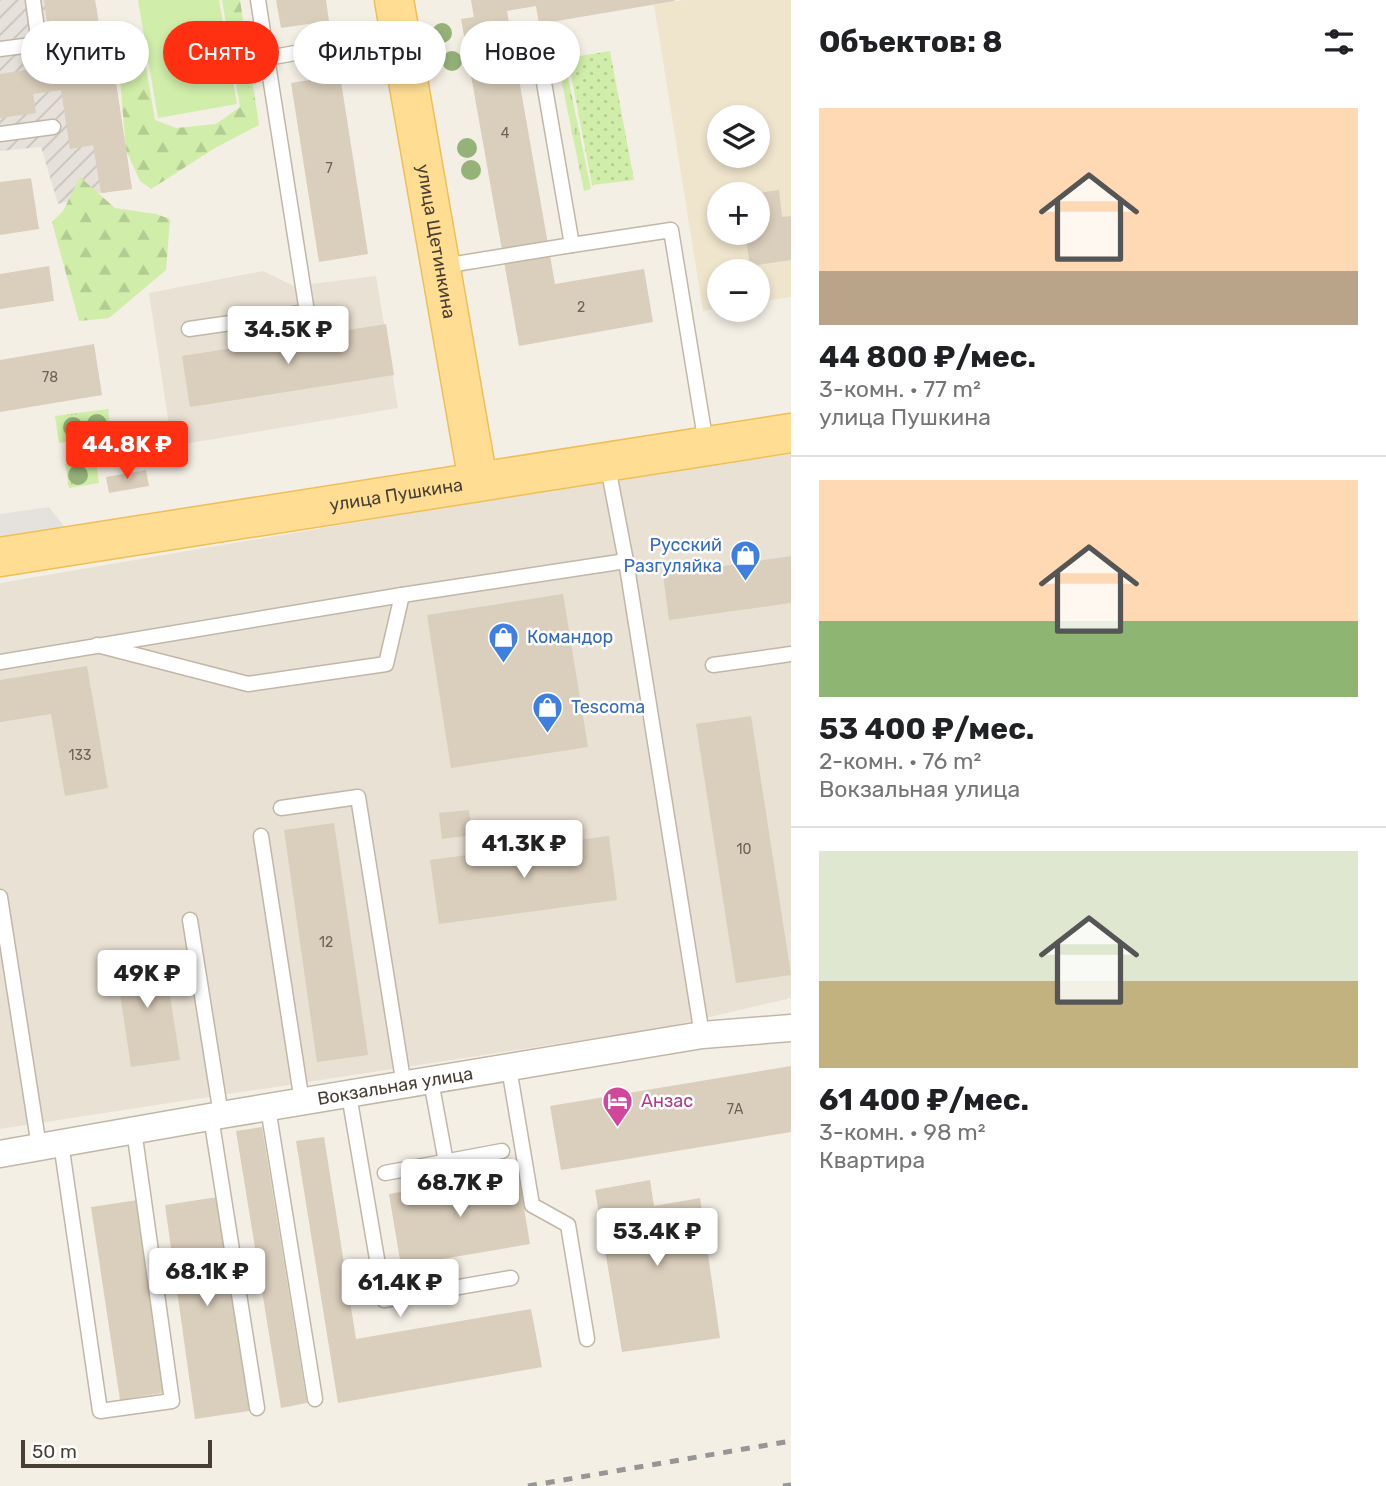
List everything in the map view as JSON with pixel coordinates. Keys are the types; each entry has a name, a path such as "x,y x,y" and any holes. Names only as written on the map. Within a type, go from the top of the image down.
{"main road":[{"name":"улица Щетинкина","path":"394,0 478,481"},
{"name":"улица Пушкина","path":"0,557 791,433"}],"street":[{"name":"Вокзальная улица","path":"0,1154 702,1035 791,1028"}],"lane":[{"path":"0,50 39,44 33,0"},
{"path":"258,0 262,21"},
{"path":"189,329 307,312 272,84"},
{"path":"544,84 572,246"},
{"path":"0,134 53,127"},
{"path":"441,266 671,230 706,446"},
{"path":"607,461 626,561 702,1035"},
{"path":"0,663 402,595 626,561"},
{"path":"97,645 248,684 386,664 402,595"},
{"path":"713,665 791,654"},
{"path":"281,808 358,797 404,1086"},
{"path":"261,836 302,1102"},
{"path":"0,897 100,1411 172,1401 134,1130"},
{"path":"190,920 257,1408"},
{"path":"509,1068 532,1205 568,1225 587,1339"},
{"path":"431,1082 446,1162"},
{"path":"349,1095 384,1300 511,1278"},
{"path":"268,1108 315,1399"},
{"path":"385,1173 502,1152"}],"shaded area":[{"path":"0,0 95,0 98,21 21,21 21,84 116,84 132,189 101,193 58,204 41,147 0,151"},
{"path":"683,0 791,0 791,297 770,300 770,259 707,259 707,310 703,311 654,5"},
{"path":"263,271 294,286 376,276 398,408 172,446 149,293"},
{"path":"791,454 791,998 667,1027 0,1129 0,583 534,492"},
{"path":"49,507 66,529 0,539 0,514"}],"green space":[{"path":"138,0 219,0 223,21 163,21 163,84 234,84 237,104 158,118 149,65 149,21 142,21"},
{"path":"222,0 240,0 243,21 226,21"},
{"path":"610,51 634,180 592,185 573,84 580,84 580,56"},
{"path":"120,84 149,84 155,120 176,128 216,124 240,107 236,84 253,84 259,125 215,148 151,189 140,181 126,150"},
{"path":"562,84 569,84 591,189 584,191"},
{"path":"80,177 115,208 156,214 170,219 166,270 109,318 79,321 52,222 63,211"},
{"path":"108,409 111,435 59,443 55,416"},
{"path":"96,460 99,483 69,488 65,464"}],"building":[{"path":"44,0 95,0 98,21 47,21"},
{"path":"276,0 326,0 329,21 293,21 293,26 281,28"},
{"path":"471,0 675,1 557,21 538,21 536,6 507,11 509,21 461,21 474,17"},
{"path":"21,71 21,84 116,84 132,189 101,193 93,145 70,149 61,90 33,94 36,113 0,118 0,74"},
{"path":"291,83 341,84 368,254 319,262"},
{"path":"473,84 520,84 555,284 644,269 653,322 519,346"},
{"path":"31,178 39,229 0,235 0,182"},
{"path":"779,190 782,217 791,216 791,260 770,263 770,259 749,259 747,245 770,245 770,191"},
{"path":"49,266 54,301 0,309 0,274"},
{"path":"386,324 394,375 190,407 182,356"},
{"path":"94,344 102,395 0,412 0,360"},
{"path":"146,470 149,486 109,493 106,477"},
{"path":"791,556 791,603 669,620 663,575"},
{"name":"Командор","path":"563,594 588,747 451,768 427,615"},
{"path":"87,666 108,788 65,796 51,714 0,722 0,680"},
{"path":"751,716 791,975 736,983 696,724"},
{"path":"469,810 472,835 442,839 439,813"},
{"path":"334,823 368,1055 317,1062 284,830"},
{"path":"609,836 617,900 439,924 430,860"},
{"path":"163,952 180,1060 131,1067 115,960"},
{"path":"791,1066 791,1132 561,1170 550,1106"},
{"path":"262,1127 307,1403 281,1408 236,1131"},
{"path":"324,1137 356,1339 531,1309 542,1367 338,1403 296,1141"},
{"path":"518,1172 530,1244 401,1266 389,1194"},
{"path":"650,1180 654,1206 700,1198 720,1338 622,1352 595,1190"},
{"path":"218,1197 249,1411 195,1419 165,1205"},
{"path":"138,1200 167,1392 120,1400 91,1207"}],"railway":[{"path":"528,1486 791,1441"},
{"path":"783,1486 791,1485"}],"place":[{"name":"Русский Разгуляйка","path":"745,582"},
{"name":"Командор","path":"504,664"},
{"name":"Tescoma","path":"548,734"},
{"name":"Анзас","path":"618,1128"}]}
